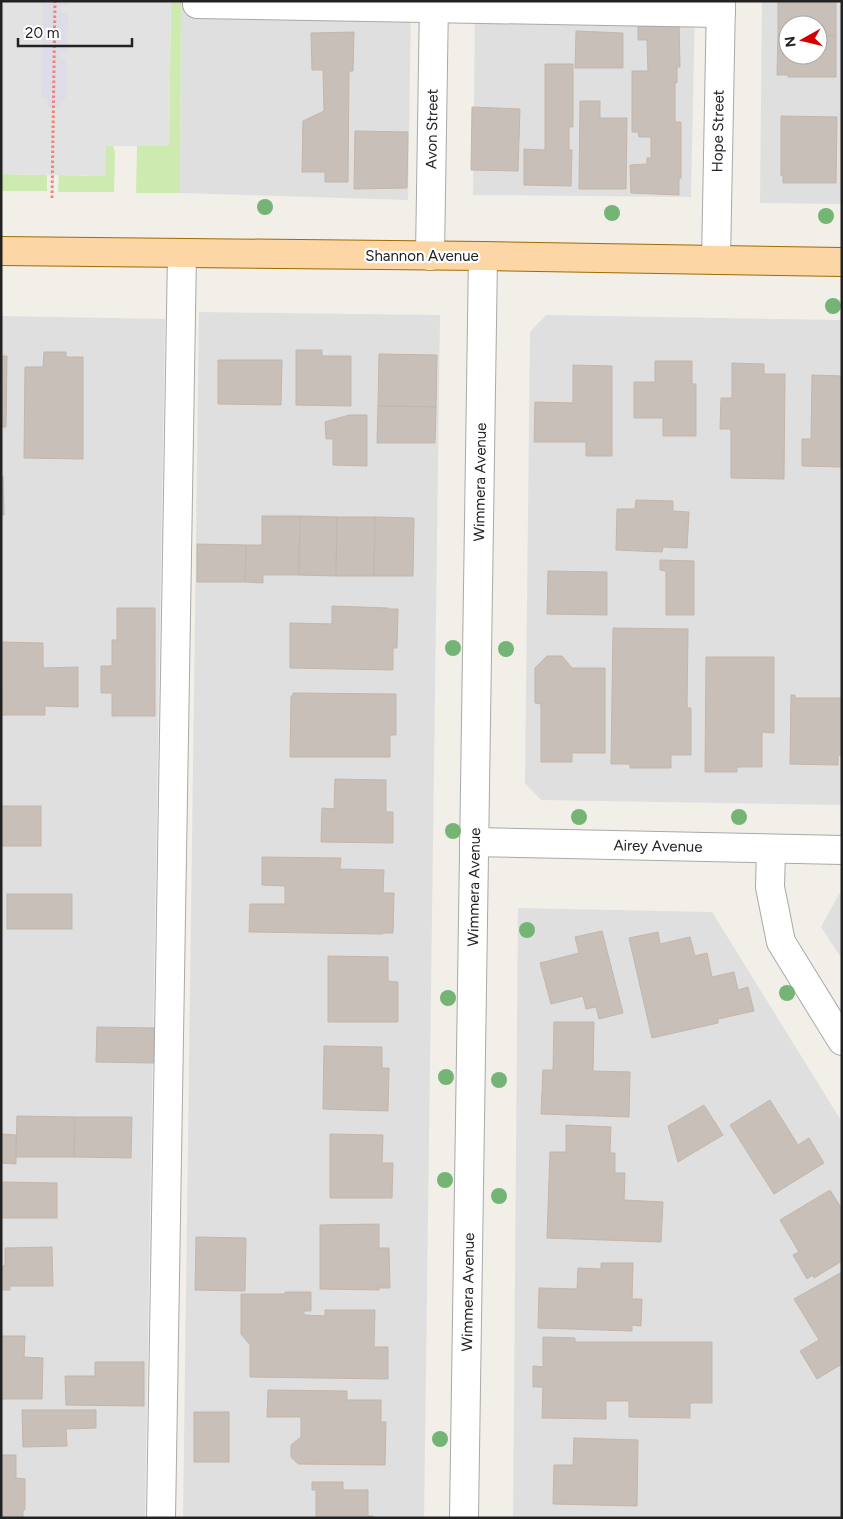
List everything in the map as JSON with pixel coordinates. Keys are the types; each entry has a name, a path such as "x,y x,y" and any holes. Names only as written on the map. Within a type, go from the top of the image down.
{"main road":[{"name":"Shannon Avenue","path":"1,251 842,262"}],"street":[{"path":"197,1 197,4 721,7"},
{"name":"Avon Street","path":"430,256 434,5"},
{"name":"Hope Street","path":"716,260 721,7"},
{"path":"161,1518 182,253"},
{"name":"Wimmera Avenue","path":"464,1518 483,256"},
{"name":"Airey Avenue","path":"474,842 842,850"},
{"path":"770,849 770,887 781,942 842,1041"}],"path":[{"path":"52,198 55,1"}],"shaded area":[{"path":"1,1 171,1 169,146 106,146 105,176 1,174"},
{"path":"43,1 68,1 68,9 65,4 59,8 62,14 68,13 67,55 64,51 59,52 58,55 61,60 66,59 66,99 61,99 60,107 47,107 47,99 41,98"},
{"path":"181,1 411,1 408,200 180,193"},
{"path":"475,1 695,1 691,197 473,195"},
{"path":"762,1 842,1 842,204 760,203"},
{"path":"199,312 440,315 424,1518 183,1518"},
{"path":"546,315 842,320 842,805 541,800 525,783 530,332"},
{"path":"1,316 165,319 145,1518 1,1518"},
{"path":"839,894 842,894 842,959 821,927"},
{"path":"518,908 712,912 842,1122 842,1518 513,1518"}],"green space":[{"path":"171,1 181,1 180,193 136,193 137,145 169,146"},
{"path":"106,146 113,146 115,152 114,192 58,192 59,175 90,176"},
{"path":"1,174 47,175 47,191 1,191"}],"building":[{"path":"778,1 836,1 836,36 828,36 828,15 778,15"},
{"path":"638,23 679,23 680,67 677,67 677,83 675,82 675,122 681,122 681,178 679,178 679,195 631,193 630,165 647,164 647,158 651,158 651,137 639,137 638,132 632,132 632,71 648,71 647,40 638,40"},
{"path":"576,31 623,33 623,68 575,68"},
{"path":"354,32 353,71 349,71 348,182 325,182 325,172 302,172 303,121 324,111 323,70 312,70 311,33"},
{"path":"778,34 778,65 828,65 828,36 836,36 836,77 788,77 788,75 777,75"},
{"path":"545,64 573,64 573,127 569,127 569,150 572,150 571,186 524,185 524,149 545,150"},
{"path":"580,101 600,101 600,118 627,118 626,189 579,189"},
{"path":"472,107 520,109 518,171 471,170"},
{"path":"781,116 837,117 836,183 783,183 783,175 781,176"},
{"path":"355,131 408,132 407,188 354,189"},
{"path":"296,350 322,350 322,356 351,356 351,406 296,405"},
{"path":"44,352 66,352 66,357 83,357 83,459 24,458 25,367 43,367"},
{"path":"379,354 437,355 436,407 378,406"},
{"path":"1,356 7,356 6,427 1,427"},
{"path":"218,360 282,360 281,405 218,404"},
{"path":"655,361 692,361 692,384 696,384 696,436 663,436 663,418 634,418 634,382 655,382"},
{"path":"732,363 764,364 764,374 785,374 784,479 731,478 731,429 720,429 721,398 732,398"},
{"path":"573,365 612,366 612,456 586,456 586,442 534,442 535,402 573,403"},
{"path":"812,375 842,376 842,467 802,466 802,439 811,439"},
{"path":"378,406 436,407 435,443 377,443"},
{"path":"349,415 367,415 367,466 333,465 333,439 326,439 325,422"},
{"path":"1,476 3,476 4,515 1,515"},
{"path":"636,500 673,501 673,511 689,512 687,548 663,547 662,552 616,550 617,509 635,509"},
{"path":"262,516 300,516 299,575 263,575 263,583 245,582 246,545 262,545"},
{"path":"300,516 337,517 336,576 299,575"},
{"path":"337,517 375,517 374,576 336,576"},
{"path":"375,517 414,518 413,576 374,576"},
{"path":"197,544 246,545 245,582 197,582"},
{"path":"660,560 694,561 694,615 666,615 666,571 660,570"},
{"path":"548,571 607,572 607,615 547,614"},
{"path":"332,606 398,609 397,648 393,648 393,670 290,668 290,623 332,624"},
{"path":"117,608 155,608 155,716 112,716 112,693 101,693 101,666 112,666 112,640 117,640"},
{"path":"613,628 688,629 687,708 691,708 691,755 671,755 671,768 630,768 630,764 611,764"},
{"path":"1,642 43,643 44,668 78,667 78,707 45,706 45,715 2,715"},
{"path":"547,656 562,656 572,668 605,668 605,753 572,753 572,762 541,762 541,704 535,703 535,668"},
{"path":"706,657 774,657 774,733 762,732 762,767 737,767 737,772 705,772"},
{"path":"293,693 396,694 396,735 390,735 390,757 290,757 291,696 293,696"},
{"path":"791,695 795,695 795,698 842,698 842,755 838,755 838,765 790,764"},
{"path":"335,779 386,780 386,812 393,812 393,843 321,842 322,808 334,809"},
{"path":"1,806 41,806 41,846 1,846"},
{"path":"262,857 341,858 340,869 384,870 383,893 394,893 393,933 249,932 250,904 285,904 285,886 262,885"},
{"path":"7,894 72,894 72,929 7,929"},
{"path":"602,931 623,1013 599,1019 596,1007 586,1009 583,996 551,1004 540,963 579,953 575,937"},
{"path":"658,932 660,944 690,937 695,956 707,953 712,977 734,972 738,990 748,987 754,1011 718,1019 718,1023 652,1038 629,938"},
{"path":"328,956 388,957 388,981 398,982 398,1022 328,1022"},
{"path":"554,1022 594,1022 593,1071 630,1072 629,1117 541,1114 543,1070 553,1070"},
{"path":"97,1027 154,1028 154,1063 96,1062"},
{"path":"324,1046 382,1047 382,1068 389,1068 388,1111 323,1109"},
{"path":"770,1100 798,1145 809,1138 824,1163 774,1194 730,1125"},
{"path":"704,1105 723,1135 678,1162 668,1126"},
{"path":"17,1116 75,1117 74,1157 16,1157"},
{"path":"75,1117 132,1117 131,1158 74,1157"},
{"path":"566,1125 611,1127 610,1153 615,1153 615,1173 625,1173 624,1200 663,1202 661,1242 547,1238 550,1152 566,1152"},
{"path":"1,1134 16,1135 16,1164 1,1163"},
{"path":"330,1134 383,1135 382,1163 393,1163 392,1198 330,1198"},
{"path":"1,1182 57,1183 57,1218 1,1218"},
{"path":"830,1190 842,1209 842,1261 814,1278 813,1275 807,1279 793,1255 799,1252 780,1220"},
{"path":"379,1224 379,1248 389,1248 390,1288 379,1288 379,1290 320,1289 320,1225"},
{"path":"196,1237 246,1238 245,1291 195,1290"},
{"path":"52,1247 53,1286 10,1286 10,1290 1,1290 1,1266 5,1266 5,1248"},
{"path":"601,1263 633,1263 632,1299 642,1299 641,1326 632,1325 632,1331 538,1328 539,1288 577,1289 578,1268 601,1269"},
{"path":"842,1272 842,1364 817,1379 800,1351 819,1340 794,1299"},
{"path":"285,1292 311,1292 311,1311 304,1311 304,1315 325,1316 325,1310 375,1310 374,1347 388,1347 388,1379 250,1377 250,1345 241,1334 241,1294 285,1294"},
{"path":"1,1336 25,1336 24,1357 43,1358 42,1399 1,1399"},
{"path":"543,1337 575,1338 575,1342 712,1342 712,1403 690,1403 690,1418 629,1417 629,1401 606,1401 606,1419 542,1418 543,1387 533,1387 533,1366 543,1367"},
{"path":"95,1362 144,1362 144,1406 66,1405 65,1376 95,1376"},
{"path":"268,1390 347,1391 347,1400 381,1400 381,1422 386,1422 385,1465 298,1464 291,1457 291,1445 301,1437 301,1417 267,1417"},
{"path":"22,1410 96,1410 96,1428 66,1429 67,1446 23,1447"},
{"path":"194,1412 229,1412 229,1462 194,1462"},
{"path":"574,1438 638,1440 637,1506 553,1504 554,1465 573,1465"},
{"path":"1,1455 16,1455 16,1478 25,1479 25,1510 23,1510 23,1518 1,1518"},
{"path":"312,1482 343,1482 343,1490 368,1490 368,1516 373,1516 373,1518 316,1518 316,1490 312,1490"}]}
